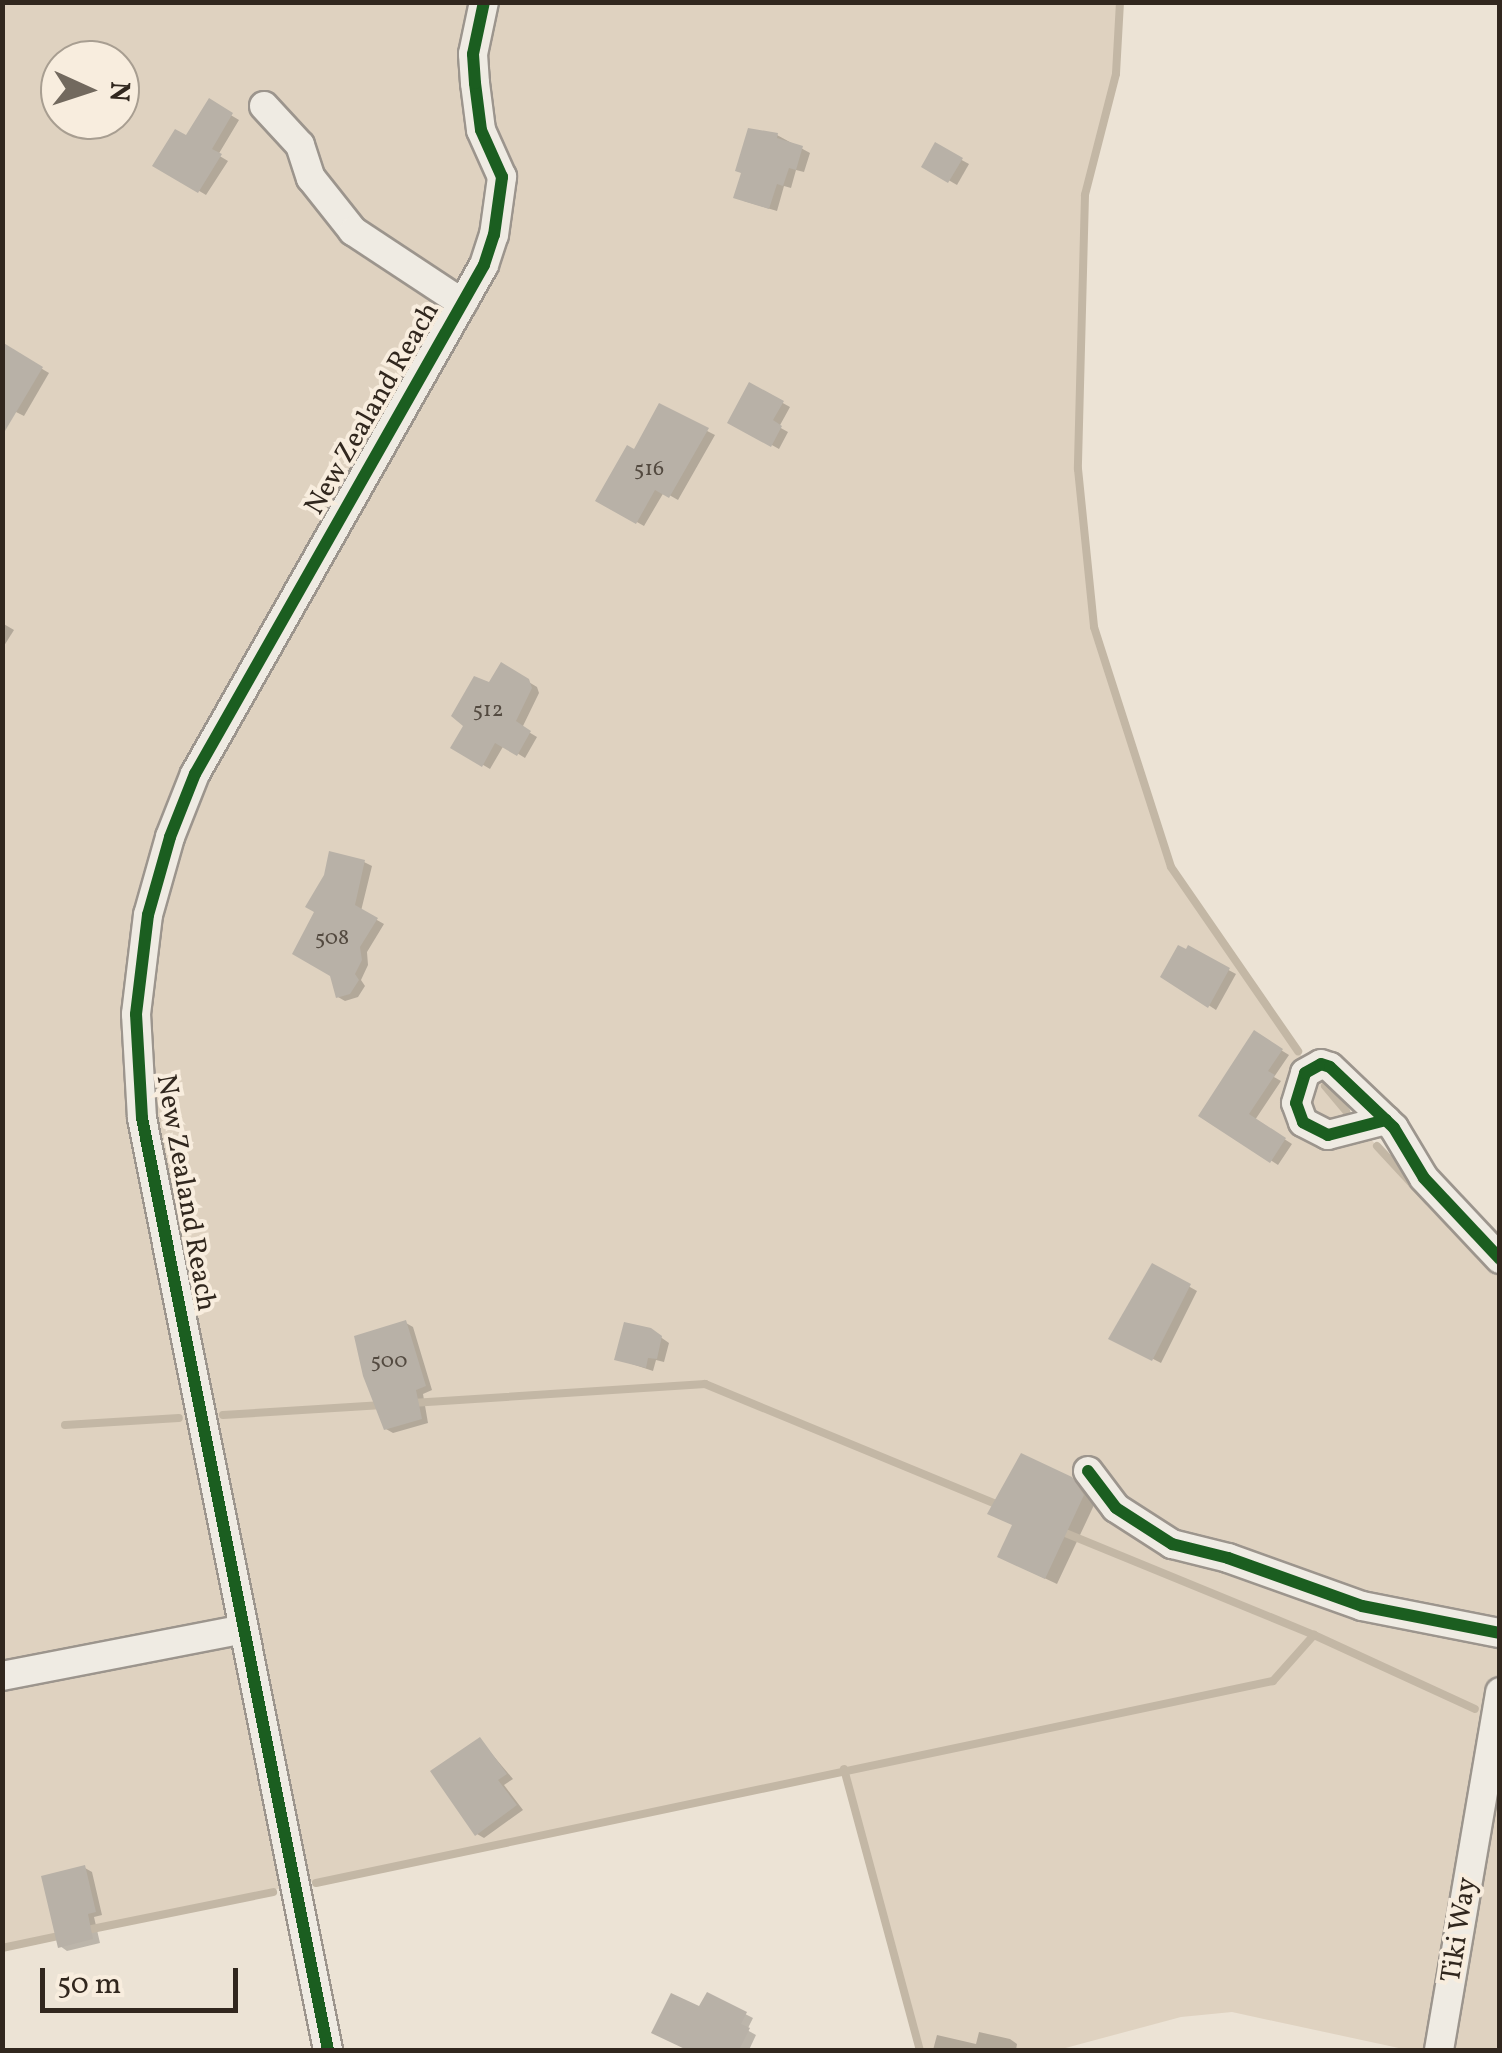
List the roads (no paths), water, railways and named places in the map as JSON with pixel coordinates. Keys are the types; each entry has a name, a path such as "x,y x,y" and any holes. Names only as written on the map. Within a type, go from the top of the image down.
{"street":[{"name":"New Zealand Reach","path":"328,2050 142,1118 136,1014 148,915 170,837 209,748 484,265 494,234 502,177 481,130 475,83 473,54 484,2"},
{"path":"264,106 300,145 311,178 353,231 462,303"},
{"path":"1386,1120 1424,1178 1500,1259"},
{"path":"1088,1470 1116,1508 1172,1544 1228,1558 1362,1606 1444,1626 1500,1633"},
{"path":"2,1676 242,1630"},
{"name":"Tiki Way","path":"1440,2050 1500,1692"}],"waterway":[{"path":"1120,2 1116,74 1085,195 1078,469 1094,627 1171,867 1298,1051"},
{"path":"1325,1086 1346,1111"},
{"path":"1377,1146 1428,1201"},
{"path":"412,1403 705,1384 999,1505"},
{"path":"223,1415 383,1405"},
{"path":"65,1425 179,1418"},
{"path":"1058,1530 1314,1635 1475,1709"},
{"path":"316,1883 1273,1681 1314,1635"},
{"path":"844,1769 920,2050"},
{"path":"82,1931 273,1892"},
{"path":"2,1948 63,1935"}]}
